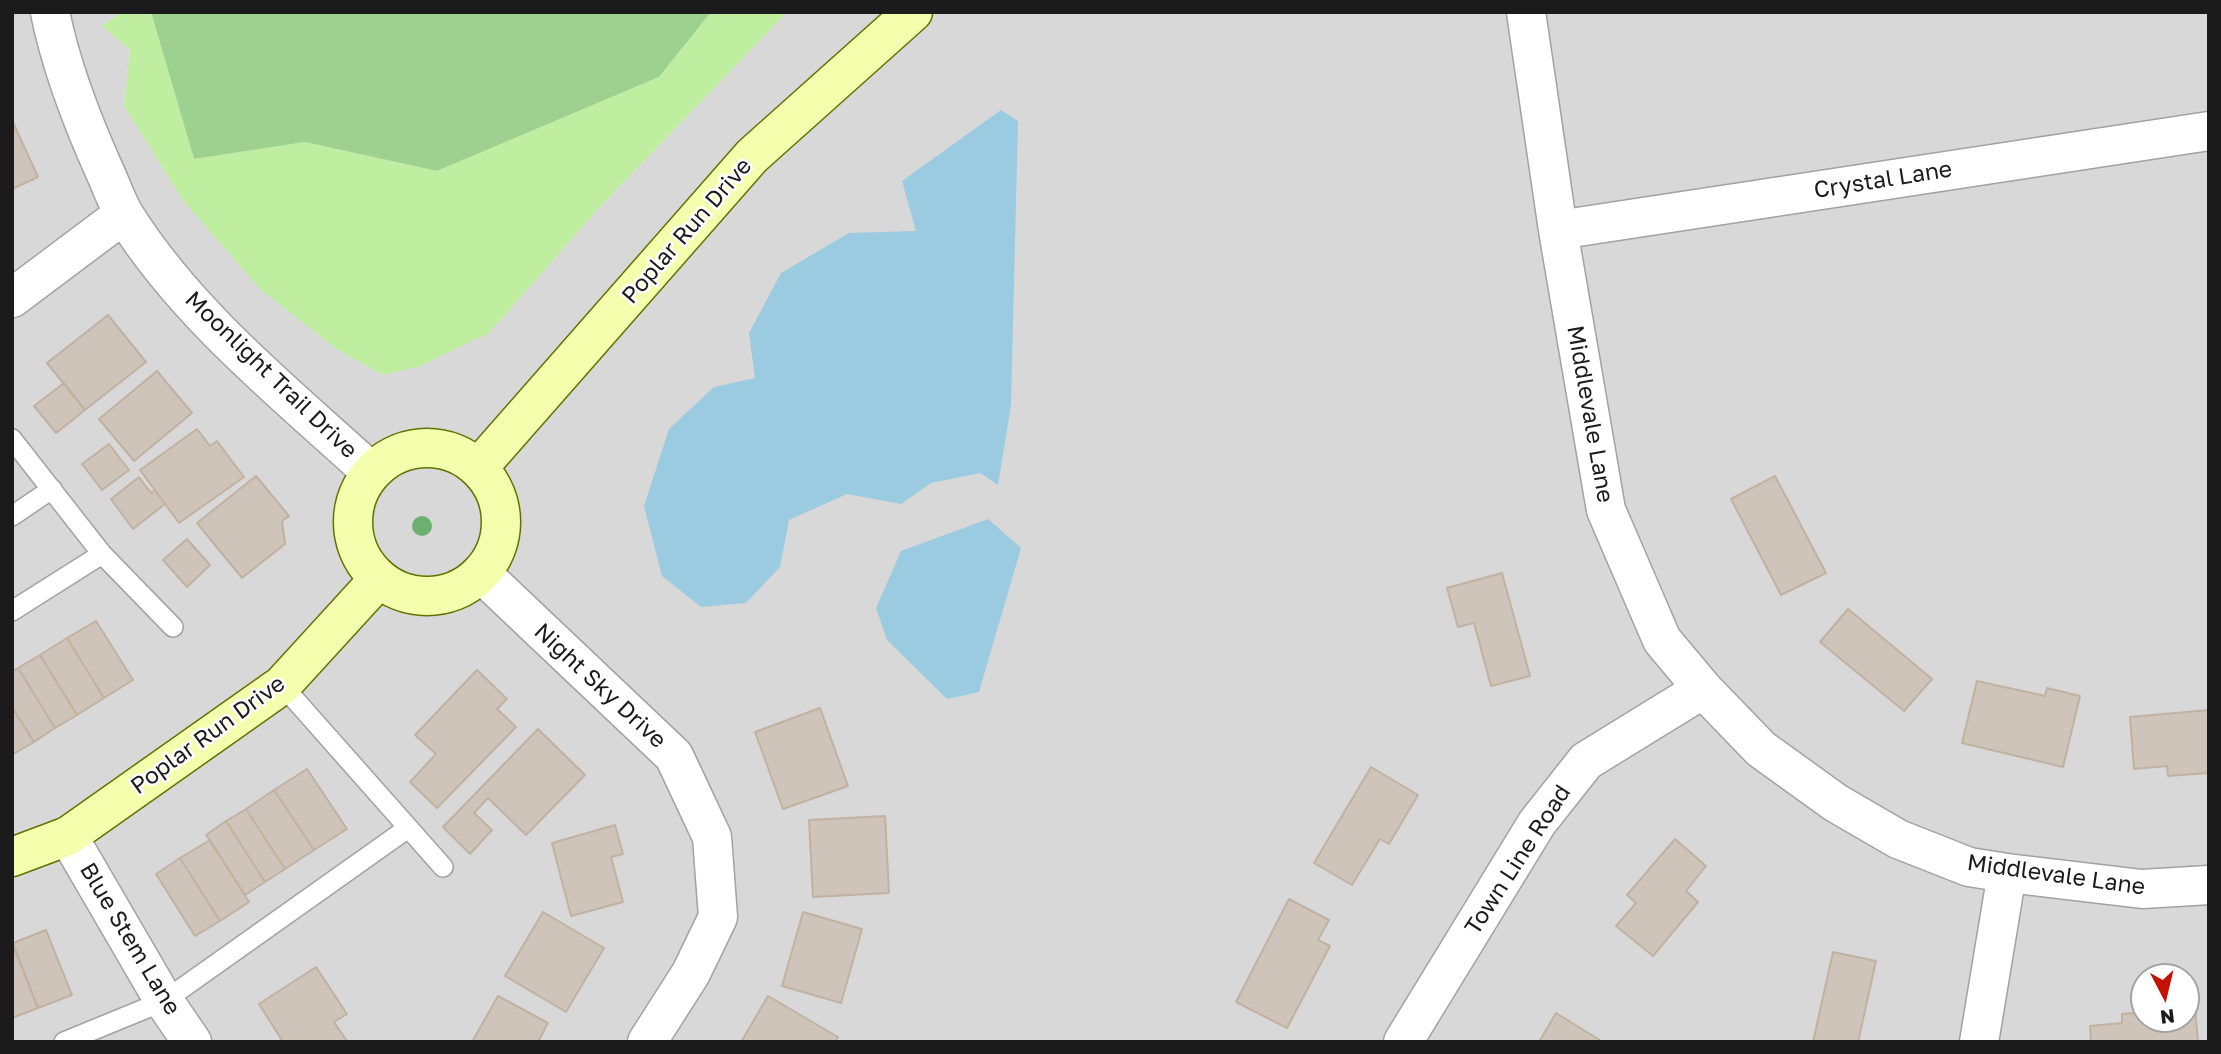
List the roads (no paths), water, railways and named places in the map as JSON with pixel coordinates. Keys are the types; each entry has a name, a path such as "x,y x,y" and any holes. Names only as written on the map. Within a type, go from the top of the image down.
{"street":[{"name":"Moonlight Trail Drive","path":"50,12 55,39 88,135 124,214 212,324 371,472"},
{"name":"Poplar Run Drive","path":"479,467 752,156 913,12"},
{"name":"Middlevale Lane","path":"1526,12 1558,230 1606,510 1662,640 1703,689 1761,748 1836,803 1898,839 1969,867 2007,873 2142,889 2209,885"},
{"name":"Crystal Lane","path":"1558,230 2209,131"},
{"path":"12,298 124,214"},
{"path":"424,447 453,452 479,467 496,491 503,520 498,550 482,574 450,594 412,596 378,580 360,556 352,528 356,498 371,472 395,455 424,447"},
{"name":"Night Sky Drive","path":"482,574 674,756 712,837 718,917 691,973 648,1042"},
{"name":"Poplar Run Drive","path":"12,857 68,836 282,685 378,580"},
{"name":"Town Line Road","path":"1403,1042 1537,823 1586,761 1703,689"},
{"name":"Blue Stem Lane","path":"68,836 164,1001 192,1042"},
{"path":"1979,1042 2007,873"}],"lane":[{"path":"12,439 102,554 173,627"},
{"path":"12,516 52,489"},
{"path":"12,611 102,554"},
{"path":"282,685 443,867"},
{"path":"64,1042 164,1001 408,828"}],"water":[{"path":"1001,110 1018,121 1011,405 998,485 980,473 931,483 901,504 847,494 789,520 780,567 746,603 701,607 662,576 644,506 669,429 714,387 755,378 749,333 781,273 849,233 916,231 902,181"},
{"path":"988,519 1021,548 979,692 947,699 887,640 876,608 901,551"}]}
